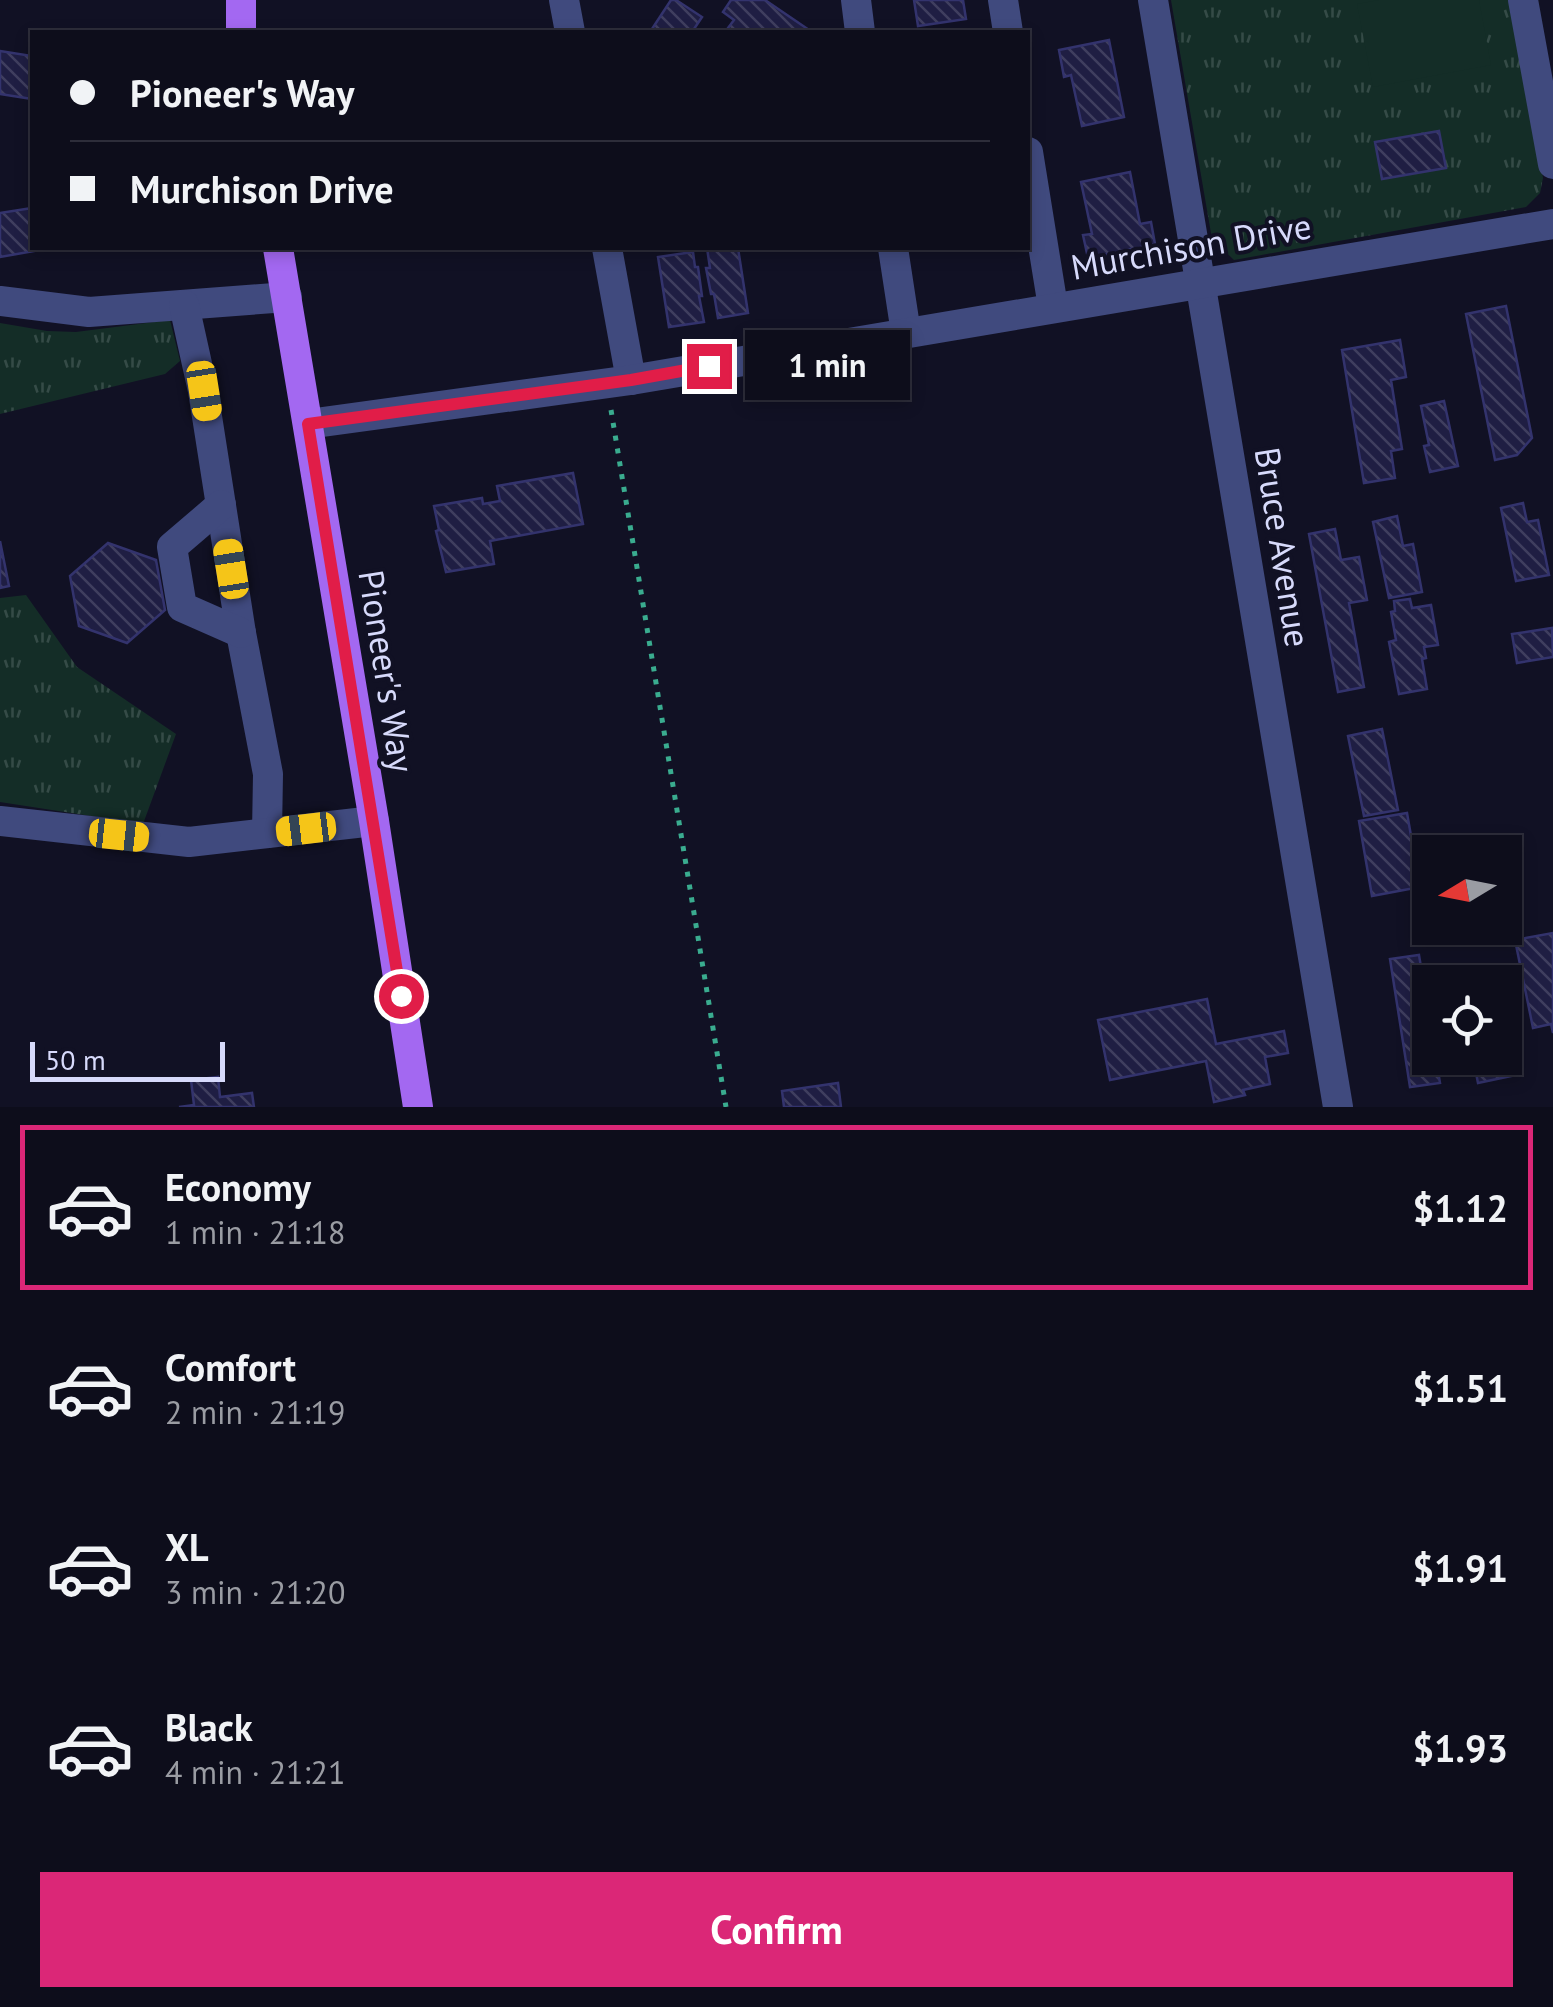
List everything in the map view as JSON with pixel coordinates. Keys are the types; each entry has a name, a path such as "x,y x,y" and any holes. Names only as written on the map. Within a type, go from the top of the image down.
{"main road":[{"path":"242,0 242,30"},
{"name":"Pioneer's Way","path":"278,250 418,1107"}],"street":[{"path":"564,0 570,30"},
{"path":"856,0 860,30"},
{"path":"1003,0 1008,30"},
{"name":"Bruce Avenue","path":"1152,0 1338,1107"},
{"path":"1524,0 1553,164"},
{"path":"1030,164 1053,308"},
{"name":"Murchison Drive","path":"308,424 618,382 1553,224"},
{"path":"607,250 618,382"},
{"path":"893,250 906,332"},
{"path":"0,301 89,312 287,297"},
{"path":"184,306 204,391 241,633 268,774 266,833"},
{"path":"221,505 172,547 182,607 241,633"},
{"path":"0,821 189,842 374,821"}],"path":[{"path":"618,382 726,1107"}],"green space":[{"path":"1171,0 1513,0 1543,178 1540,193 1526,207 1234,260 1212,239"},
{"path":"1379,0 1479,0 1491,65 1373,87 1357,4"},
{"path":"170,320 180,361 165,374 0,414 0,323 76,332"},
{"path":"26,595 77,667 176,734 143,824 0,802 0,598"}],"building":[{"path":"671,0 702,17 693,30 651,30"},
{"path":"731,0 765,0 809,30 726,30 734,20 723,12"},
{"path":"914,0 963,0 966,19 918,26"},
{"path":"1109,40 1124,117 1082,126 1071,75 1064,77 1059,50"},
{"path":"0,51 30,56 30,99 0,94"},
{"path":"1439,131 1446,168 1382,179 1375,142"},
{"path":"1130,172 1140,224 1151,222 1155,244 1088,258 1083,235 1092,234 1081,182"},
{"path":"30,208 30,250 40,250 0,257 0,213"},
{"path":"707,250 738,250 748,313 718,318 706,268 710,268"},
{"path":"693,252 704,322 669,327 658,257"},
{"path":"1506,306 1532,438 1517,455 1495,460 1466,314"},
{"path":"1400,340 1406,377 1391,380 1402,449 1391,451 1395,478 1364,483 1342,350"},
{"path":"1444,401 1458,466 1430,472 1421,406"},
{"path":"573,473 583,524 490,541 494,564 446,572 434,506 482,498 483,504 500,501 497,486"},
{"path":"1523,503 1527,522 1538,520 1549,575 1516,581 1501,508"},
{"path":"1397,516 1403,546 1413,544 1422,592 1389,598 1373,522"},
{"path":"1335,529 1341,560 1359,557 1367,600 1349,603 1364,687 1338,692 1309,534"},
{"path":"0,541 9,586 0,588"},
{"path":"108,543 156,560 165,610 127,643 79,626 70,576"},
{"path":"1410,599 1412,608 1431,605 1438,645 1424,647 1427,689 1399,694 1389,642 1396,640 1391,612 1395,611 1394,601"},
{"path":"1552,628 1553,657 1517,663 1512,634"},
{"path":"1382,729 1398,810 1364,816 1348,736"},
{"path":"1407,813 1412,841 1412,888 1372,896 1359,821"},
{"path":"1553,933 1553,1033 1551,1024 1533,1028 1516,945 1522,945 1522,939"},
{"path":"1419,955 1421,965 1412,965 1412,1075 1439,1075 1440,1083 1410,1087 1390,959"},
{"path":"1207,999 1216,1044 1284,1031 1288,1053 1265,1057 1270,1084 1214,1102 1206,1061 1110,1080 1098,1020"},
{"path":"1476,1075 1516,1075 1478,1083"},
{"path":"218,1077 220,1097 252,1093 254,1107 179,1107 194,1105 191,1080"},
{"path":"838,1083 841,1107 784,1107 782,1091"}],"route":[{"path":"401,996 308,424 709,366"}]}
